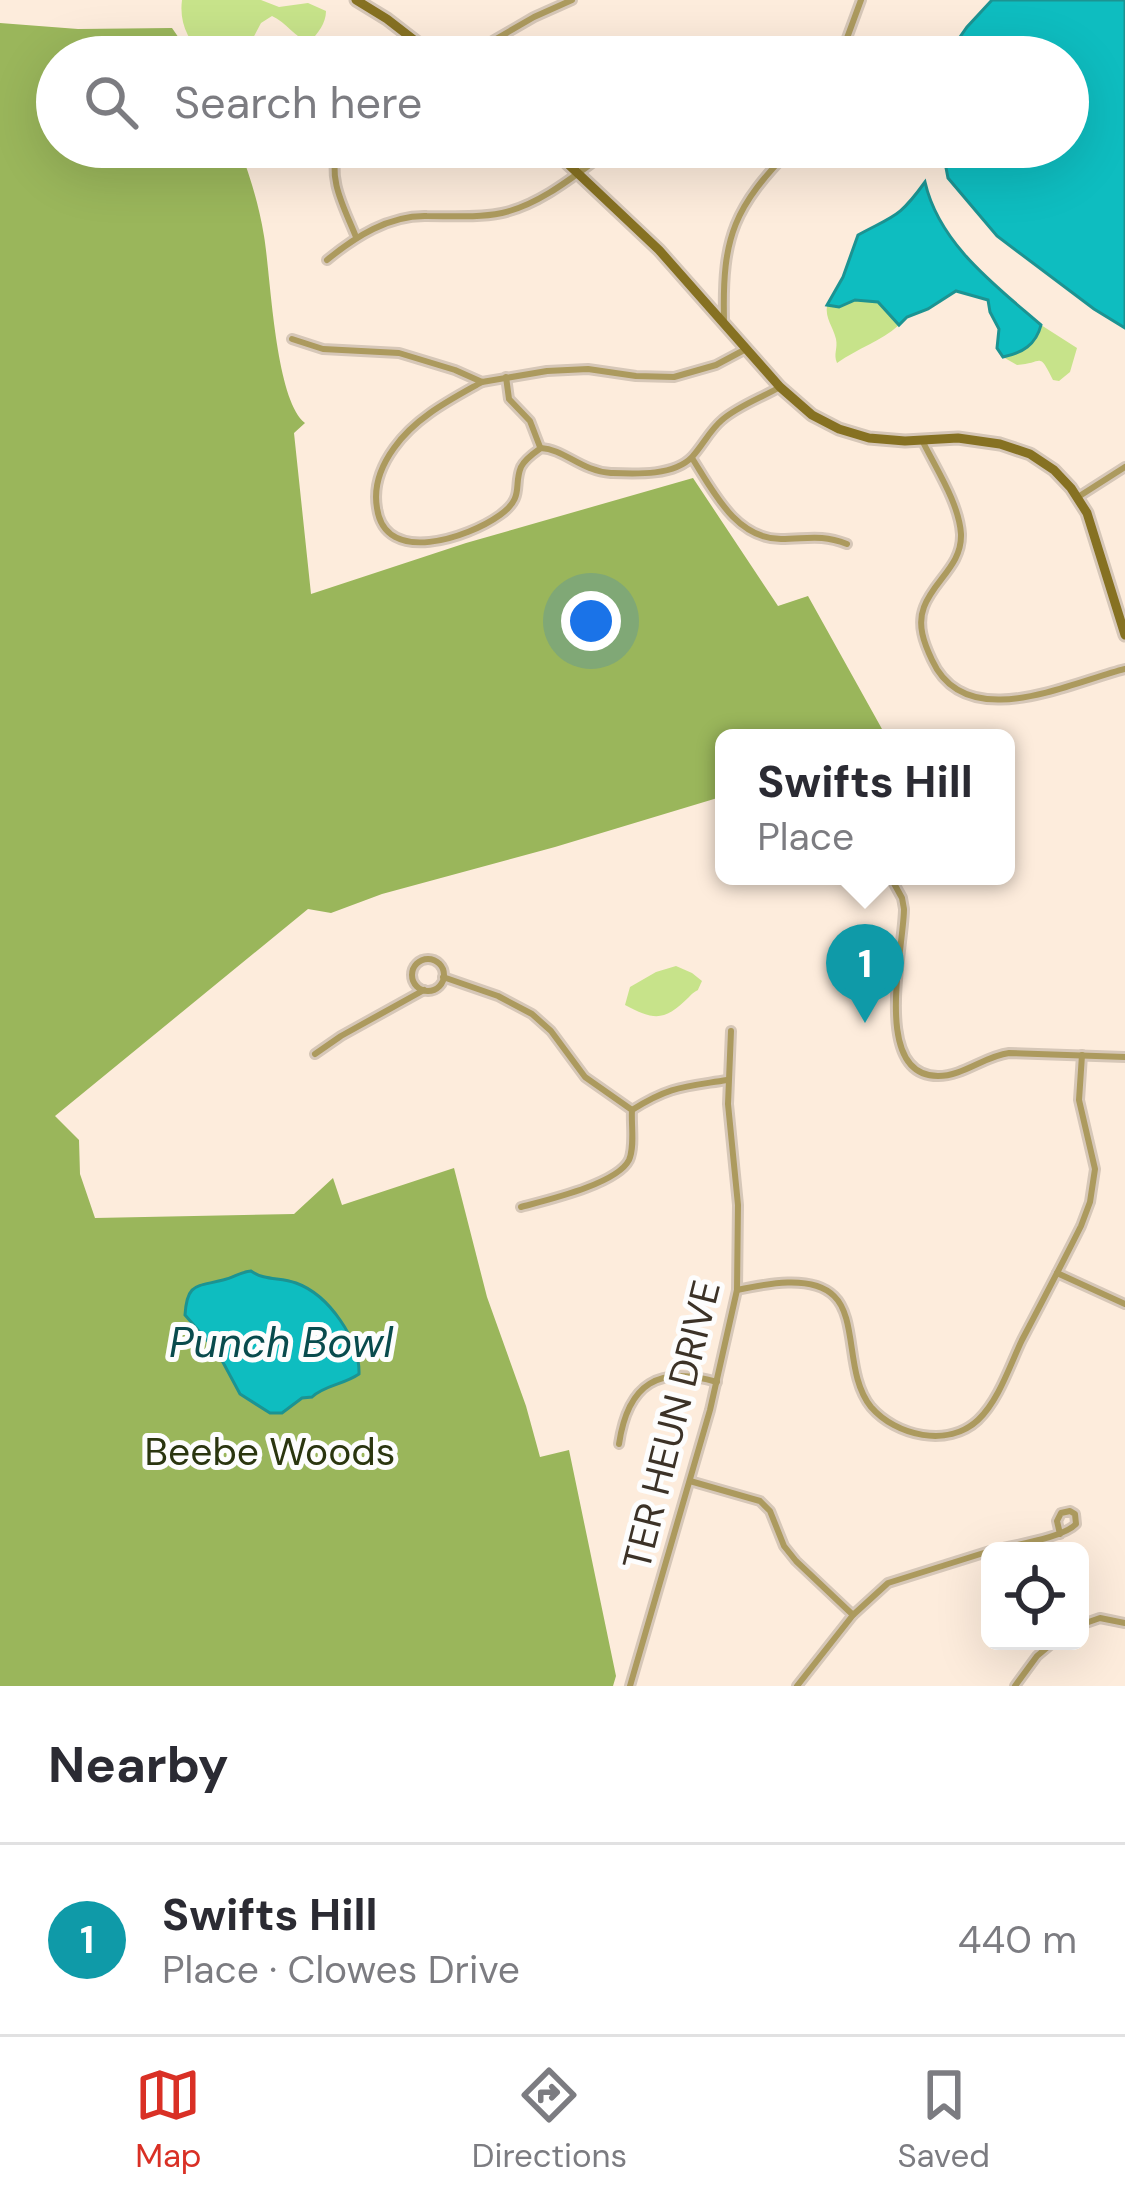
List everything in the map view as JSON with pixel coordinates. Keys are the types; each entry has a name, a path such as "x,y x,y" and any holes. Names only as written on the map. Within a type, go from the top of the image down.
{"main road":[{"path":"356,0 408,36"},
{"path":"574,168 631,221 779,387 812,415 851,434 885,440 958,438 1014,448 1043,461 1078,497 1094,530 1125,635"}],"street":[{"path":"501,36 572,0"},
{"path":"848,36 861,0"},
{"path":"332,168 356,237"},
{"path":"327,260 356,237 392,222 424,215 478,216 525,206 584,168"},
{"path":"711,307 721,296 730,239 741,210 773,168"},
{"path":"724,284 724,322"},
{"path":"292,339 323,349 399,353 482,382"},
{"path":"746,349 716,365 674,377 588,369 482,382 422,418 397,443 377,480 382,527 406,541 432,542 498,517 513,502 523,464 541,448 552,448 584,467 607,473 673,469 692,458 726,415 779,387"},
{"path":"506,377 508,399 530,421 541,448"},
{"path":"922,440 954,507 961,537 959,555 923,610 921,626 938,674 972,696 998,702 1125,669"},
{"path":"692,458 711,489 752,533 780,539 821,536 847,544"},
{"path":"1078,497 1125,467"},
{"path":"895,885 904,909 896,1028 915,1067 941,1076 1009,1053 1125,1058"},
{"path":"424,990 412,980 420,962 438,963 443,977"},
{"path":"315,1054 424,990 434,989 443,977"},
{"path":"443,977 532,1014 585,1077 632,1110"},
{"name":"TER HEUN DRIVE","path":"630,1686 717,1382 737,1290 738,1205 728,1080 731,1030"},
{"path":"737,1290 806,1283 824,1288 844,1310 859,1385 882,1418 924,1436 943,1436 975,1423 1087,1213 1095,1175 1079,1100 1082,1055"},
{"path":"632,1110 680,1086 728,1080"},
{"path":"521,1207 584,1188 623,1167 630,1152 632,1110"},
{"path":"1057,1274 1125,1304"},
{"path":"619,1444 629,1405 643,1387 681,1373 717,1382"},
{"path":"690,1480 760,1501 796,1561 854,1615"},
{"path":"1027,1542 1060,1534"},
{"path":"797,1686 854,1615 888,1583 981,1554"},
{"path":"1089,1621 1100,1618 1125,1623"},
{"path":"1015,1686 1044,1650"}],"green space":[{"path":"182,0 261,0 279,7 308,3 326,11 314,36 298,36 272,16 254,36 188,36"},
{"name":"Beebe Woods","path":"0,23 78,29 172,28 178,36 36,36 36,168 246,168 262,224 281,364 295,410 305,423 294,433 311,594 466,543 693,478 778,606 808,596 882,729 715,729 715,799 382,894 331,913 308,909 55,1116 79,1140 80,1174 95,1218 294,1214 333,1178 342,1205 454,1168 487,1297 540,1457 569,1450 616,1676 613,1686 0,1686"},
{"path":"855,300 878,302 899,325 837,363 827,305 839,307"},
{"path":"1041,325 1077,348 1070,372 1059,381 1053,380 1042,362 1017,365 1003,357 1027,347"},
{"path":"676,966 702,981 673,1011 652,1016 625,1005 630,987"}],"water":[{"path":"992,0 1125,0 1125,328 997,236 948,178 946,168 1089,168 1089,36 961,36"},
{"path":"925,182 956,244 1041,325 1036,338 1022,350 1003,357 988,300 956,291 899,325 878,302 827,305 858,235 896,214"},
{"name":"Punch Bowl","path":"251,1271 296,1283 331,1308 354,1347 359,1374 302,1398 282,1413 270,1413 240,1394 218,1353 185,1315 195,1288"}],"place":[{"name":"Swifts Hill","path":"865,1023"}]}
